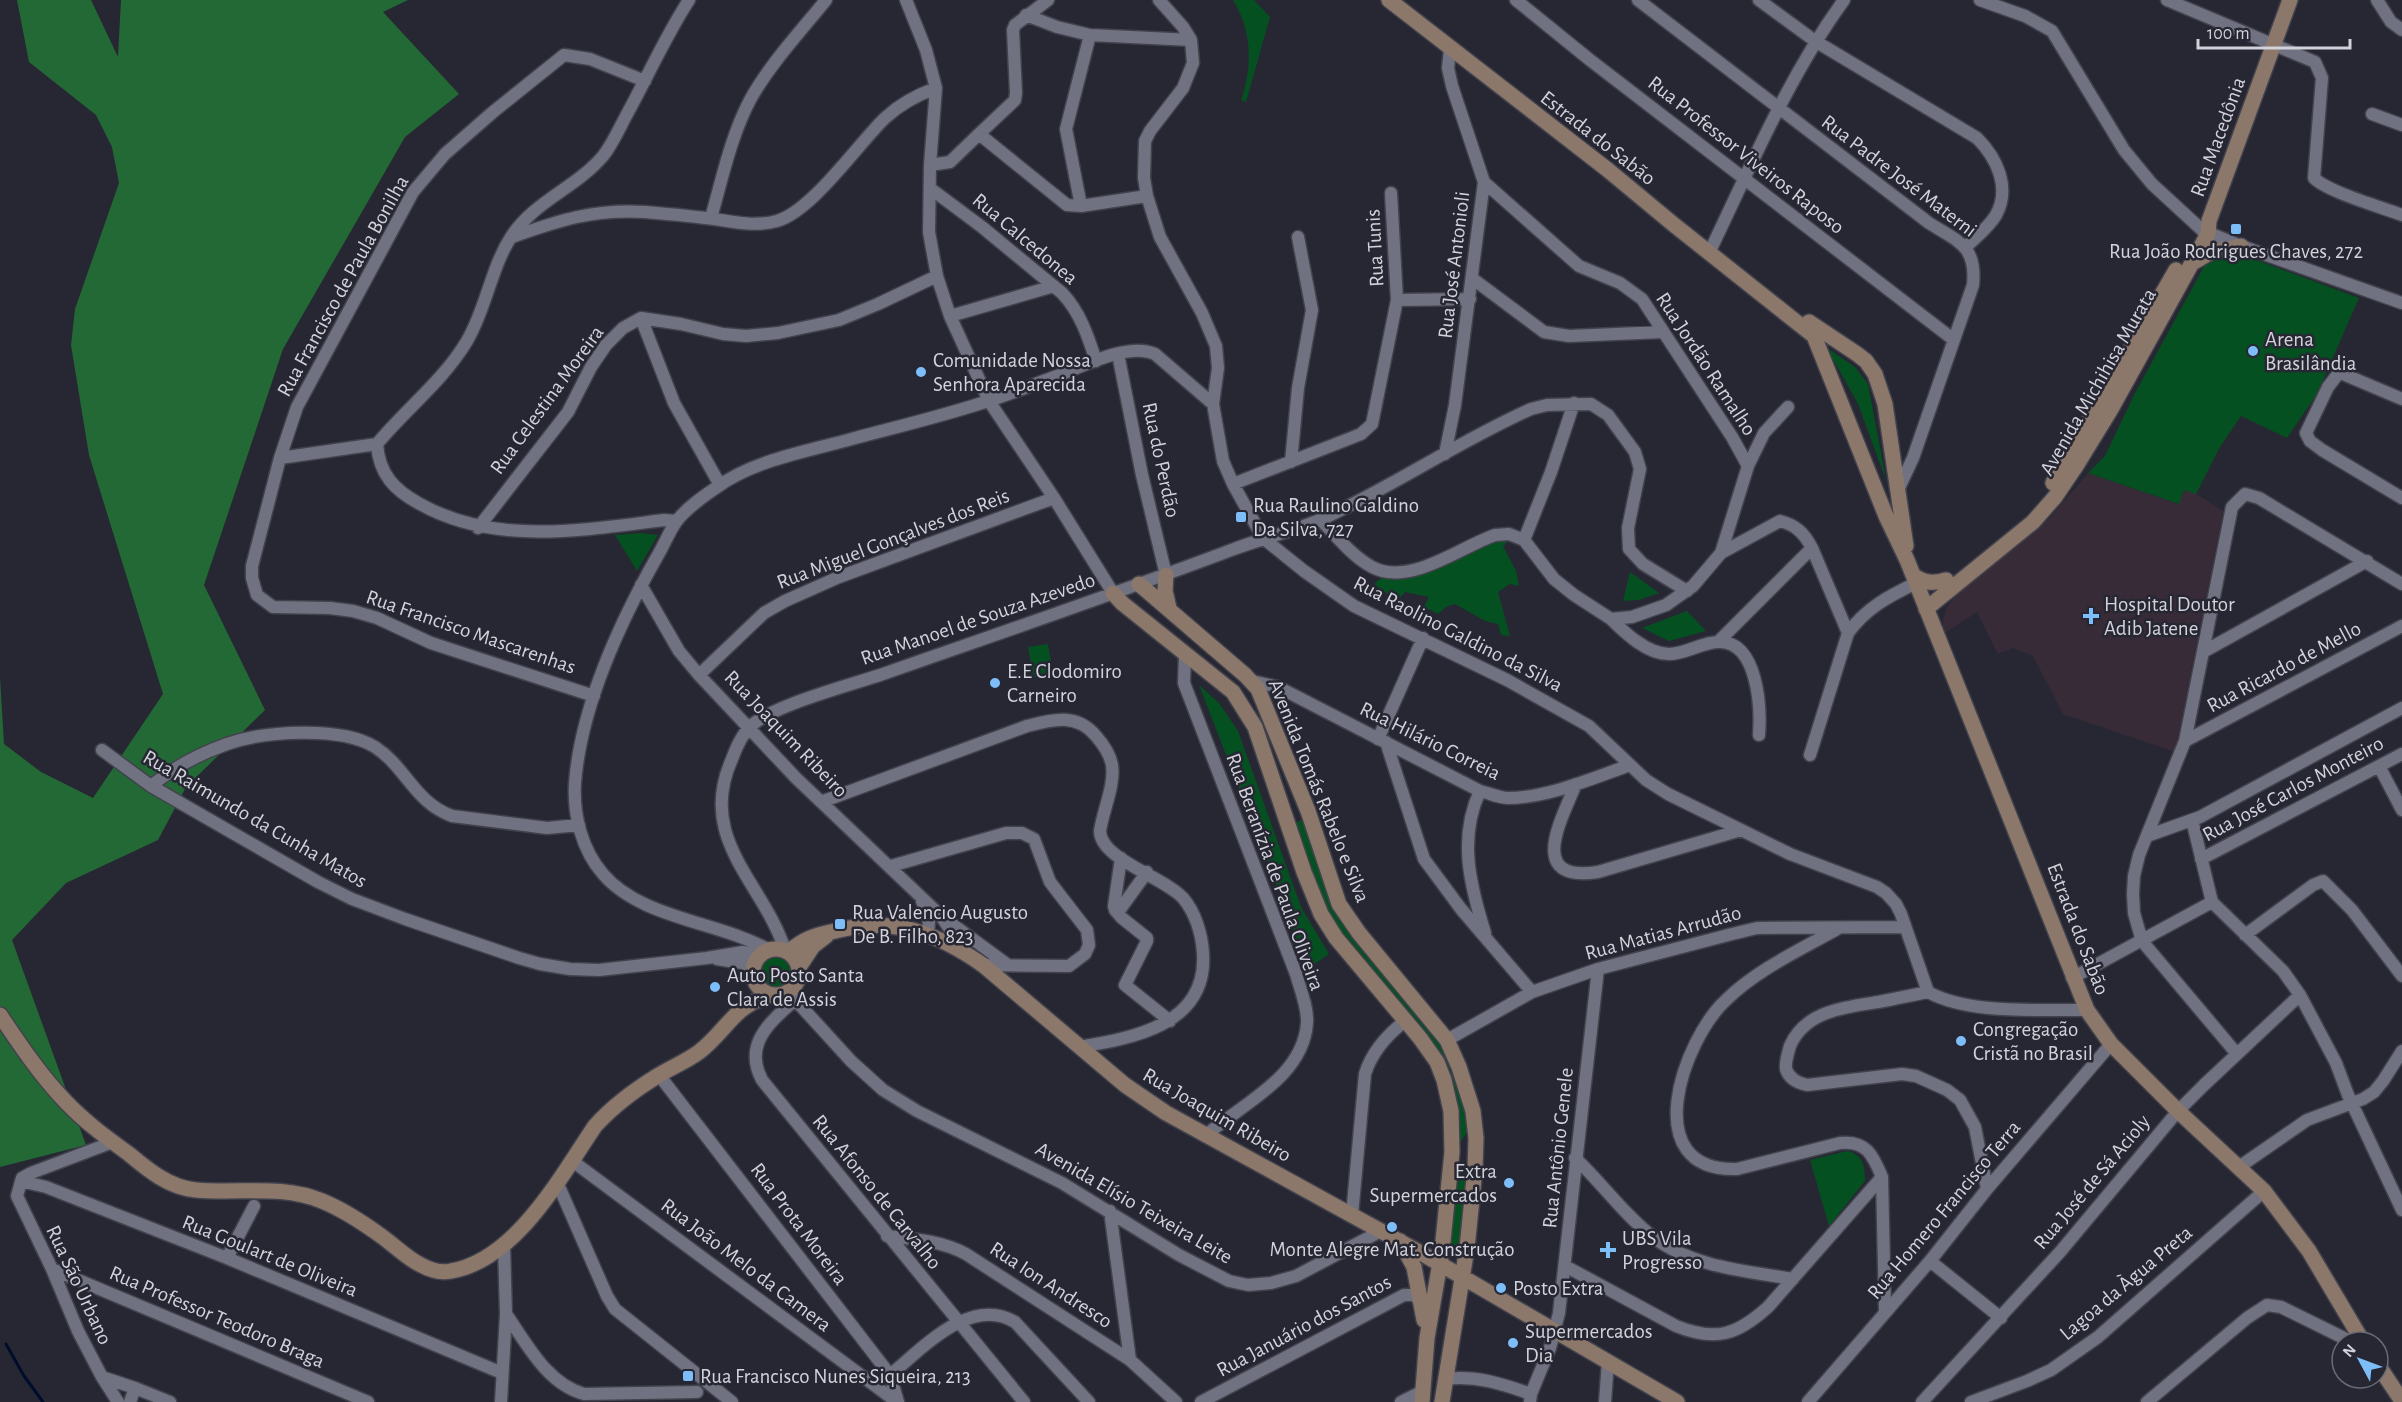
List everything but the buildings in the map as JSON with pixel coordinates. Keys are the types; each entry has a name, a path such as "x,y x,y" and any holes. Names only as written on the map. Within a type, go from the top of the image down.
{"street":[{"path":"280,458 377,444 392,425 436,382 466,342 480,314 511,237 527,215 578,180 604,155 689,0"},
{"path":"711,218 734,138 750,100 769,72 826,0"},
{"path":"906,0 926,50 936,88 930,165 929,232 937,276 950,316 989,401 1054,498 1113,593"},
{"path":"930,165 950,162 1015,100 1013,30 1026,15 1048,0"},
{"path":"1159,0 1183,27 1191,40"},
{"name":"Estrada do Sabão","path":"1389,0 1608,170 1814,336 2030,863 2072,978 2087,1010 2111,1044 2178,1111 2264,1191 2309,1251 2333,1288 2356,1330"},
{"name":"Rua Professor Viveiros Raposo","path":"1516,0 1590,60 1954,340"},
{"name":"Rua Padre José Materni","path":"1638,0 1929,223 1966,247 1973,269 1973,285 1899,489"},
{"path":"1759,0 1815,42 1977,138 1992,154 1997,164 2001,183 2000,207 1991,223 1966,247"},
{"path":"1709,253 1745,177 1815,42 1844,0"},
{"path":"1980,0 2025,16 2052,31 2124,150 2152,184 2207,228 2241,246 2402,303"},
{"path":"2167,0 2316,62 2321,71 2322,86 2314,178 2350,196 2402,215"},
{"name":"Rua Macedônia","path":"2207,228 2290,0"},
{"path":"2377,0 2391,22 2402,30"},
{"path":"1026,15 1056,27 1090,35 1191,40"},
{"path":"1081,206 1066,129 1090,35"},
{"name":"Rua Raolino Galdino da Silva","path":"1191,40 1192,63 1187,81 1145,141 1144,178 1147,196 1160,237 1202,313 1216,346 1218,368 1213,404 1223,460 1233,484 1263,538 1304,571 1354,606 1561,708 1589,726 1646,780 1668,794 1791,854 1886,892 1896,904 1928,992"},
{"name":"Rua José Antonioli","path":"1445,454 1455,405 1484,182 1452,86 1448,68 1450,49"},
{"name":"Rua Francisco de Paula Bonilha","path":"265,602 257,595 253,586 252,566 280,458 297,406 413,192 445,154 564,55 590,59 645,81"},
{"path":"511,237 560,220 609,212 645,212 711,218 754,225 779,220 796,210 826,184 886,117 917,95 936,88"},
{"path":"2372,114 2402,125"},
{"path":"979,134 1063,203 1081,206 1147,196"},
{"name":"Rua Jordão Ramalho","path":"1484,182 1579,266 1620,283 1642,299 1732,437 1748,466"},
{"name":"Rua Calcedonea","path":"931,189 1054,286 1072,304 1080,318 1096,361"},
{"name":"Rua Tunis","path":"1291,462 1351,438 1371,426 1375,417 1397,300 1391,194"},
{"name":"Avenida Michihisa Murata","path":"1924,604 2033,522 2055,497 2111,409 2189,266 2207,228"},
{"name":"Avenida Michihisa Murata","path":"1924,604 1946,579 2024,517 2054,483 2161,294 2207,228"},
{"path":"1233,484 1291,462 1298,388 1312,310 1298,237"},
{"path":"2189,266 2211,252 2241,246"},
{"path":"720,485 674,403 641,318 723,334 746,336 778,333 839,320 937,276"},
{"path":"1473,279 1544,332 1569,336 1663,332"},
{"path":"950,316 1054,286"},
{"path":"1397,300 1470,299"},
{"name":"Estrada do Sabão","path":"1782,309 1843,343 1866,361 1875,374 1885,406 1899,489 1907,560"},
{"name":"Rua Celestina Moreira","path":"478,528 568,412 591,367 606,345 623,328 641,318"},
{"path":"786,995 763,991 740,935 716,930 659,910 617,887 591,858 579,825 575,807 575,784 579,756 594,696 641,585 676,521 720,485 771,461 989,401 1118,354 1140,350 1155,354 1213,404"},
{"name":"Rua do Perdão","path":"1118,354 1142,475 1166,575"},
{"path":"2402,399 2343,374 2337,375 2307,429 2309,439 2322,450 2402,498"},
{"path":"1524,540 1551,472 1574,403"},
{"name":"Rua Manoel de Souza Azevedo","path":"748,728 760,718 781,710 1320,519 1531,409 1547,405 1591,404 1601,408 1608,415 1635,452 1640,476 1628,528 1628,543 1632,553 1643,564 1687,591"},
{"path":"1721,553 1748,466 1764,433 1788,407"},
{"path":"377,444 382,471 391,484 404,496 434,512 478,528 560,532 664,520 676,521"},
{"path":"1876,489 1883,497 1889,499 1895,497 1899,489"},
{"path":"2237,1054 2142,941 2134,913 2134,876 2147,836 2185,741 2232,507 2242,496 2248,494 2259,498 2402,584"},
{"name":"Rua Miguel Gonçalves dos Reis","path":"699,675 765,613 785,601 839,577 1054,498"},
{"path":"1320,519 1361,559 1371,566 1389,572 1428,565 1495,535 1509,534 1524,540 1554,579 1611,619 1632,638 1659,652 1670,654 1718,642 1727,642 1735,646 1747,660 1757,691 1760,711 1759,735"},
{"path":"1611,619 1632,617 1666,605 1687,591 1721,553 1780,521 1798,529 1812,548 1848,633"},
{"path":"1718,642 1812,548"},
{"path":"2203,652 2367,561"},
{"path":"1166,575 1164,584 1169,608"},
{"path":"1810,755 1848,633 1856,622 1880,601 1914,579 1934,584 1946,579"},
{"name":"Avenida Tomás Rabelo e Silva","path":"1139,584 1252,681 1263,698 1308,810 1339,904 1359,933 1447,1040 1460,1067 1473,1111 1475,1155 1467,1248 1442,1402"},
{"name":"Rua Joaquim Ribeiro","path":"641,585 679,651 699,675 821,802 891,866 941,916 961,950"},
{"name":"Avenida Tomás Rabelo e Silva","path":"1113,593 1122,603 1233,692 1255,727 1321,914 1336,938 1437,1062 1451,1111 1452,1152 1442,1251 1426,1338"},
{"name":"Rua Francisco Mascarenhas","path":"265,602 273,607 340,609 377,618 431,643 594,696"},
{"name":"Rua Ricardo de Mello","path":"2185,741 2402,626"},
{"path":"1423,638 1382,740 1424,859 1461,909 1532,992"},
{"name":"Rua Beranízia de Paula Oliveira","path":"1185,654 1184,683 1296,974 1307,1024 1295,1059 1286,1071 1205,1136"},
{"name":"Rua Hilário Correia","path":"1252,681 1278,687 1480,791 1505,798 1523,797 1576,784 1630,765"},
{"path":"2147,836 2192,820 2402,708"},
{"path":"821,802 1027,726 1053,719 1072,721 1092,731 1104,745 1112,765 1100,836 1108,849 1147,872 1183,898 1190,909 1202,941 1204,964 1197,989 1170,1021 1141,1035 1079,1047"},
{"path":"748,728 731,759 724,785 722,807 724,830 732,852 774,923 787,951 799,967"},
{"path":"152,786 169,771 229,743 309,733 343,736 362,740 387,756 423,800 439,811 452,816 547,828 579,825"},
{"name":"Rua Raimundo da Cunha Matos","path":"102,750 152,786 318,882 352,899 519,958 560,967 599,970 707,958 752,962"},
{"name":"Rua José Carlos Monteiro","path":"2201,859 2402,754"},
{"path":"2379,766 2402,810"},
{"path":"1576,784 1553,845 1554,859 1570,872 1583,874 1598,872 1741,830"},
{"path":"1480,791 1470,816 1467,845 1470,877 1486,937"},
{"path":"1286,817 1308,810"},
{"path":"2192,820 2212,902 2283,971 2300,995 2336,1063 2352,1105 2402,1210"},
{"path":"891,866 1014,832 1029,835 1036,842 1053,888 1077,916 1090,937 1085,954 1069,966 983,965"},
{"path":"1121,858 1115,910 1147,938 1125,985 1170,1021"},
{"path":"1115,910 1121,908 1147,872"},
{"path":"2245,935 2313,885 2323,881 2352,910 2402,976"},
{"name":"Rua Joaquim Ribeiro","path":"920,897 929,922 928,933 961,950 983,965 1103,1067 1166,1113 1379,1232"},
{"path":"2072,978 2212,902"},
{"path":"941,916 1008,965"},
{"path":"752,962 787,951 808,938 857,926 879,925 928,933"},
{"name":"Rua Matias Arrudão","path":"1447,1040 1532,992 1598,969 1757,928 1905,927"},
{"path":"1839,928 1741,986 1711,1016 1702,1029 1684,1071 1676,1102 1677,1128 1682,1143 1689,1152 1711,1167 1737,1169 1840,1143 1852,1142 1866,1149 1876,1162 1882,1177 1885,1311"},
{"path":"716,930 752,962"},
{"path":"0,1015 68,1104 112,1142 152,1173 171,1184 194,1190 261,1190 292,1193 320,1200 345,1212 419,1265 436,1271 450,1271 473,1264 504,1246 531,1216 607,1112 659,1075 700,1051 725,1024 750,1003 760,998 786,995 797,981 799,967 813,946 834,932"},
{"path":"725,1024 740,999 752,962"},
{"path":"1009,988 1010,975 1022,964"},
{"name":"Rua Antônio Genele","path":"1531,1398 1555,1331 1565,1266 1575,1158 1598,969"},
{"path":"1987,1189 1978,1139 1972,1120 1960,1100 1947,1090 1916,1076 1902,1074 1807,1085 1794,1080 1786,1070 1787,1056 1793,1041 1803,1027 1814,1019 1851,1006 1928,992 1940,999 1977,1007 2087,1010"},
{"name":"Avenida Elísio Teixeira Leite","path":"786,995 883,1090 916,1111 1062,1183 1179,1255 1229,1281 1248,1285 1271,1283 1296,1276 1379,1232"},
{"name":"Rua Afonso de Carvalho","path":"786,995 761,1037 755,1053 755,1067 762,1080 1024,1402"},
{"name":"Rua José de Sá Acioly","path":"1922,1402 2060,1252 2178,1111 2300,995"},
{"path":"1352,1215 1365,1074 1370,1059 1382,1043 1405,1021"},
{"path":"1103,1067 1108,1042"},
{"name":"Rua Homero Francisco Terra","path":"1808,1402 1930,1261 1987,1189 2111,1044"},
{"path":"2239,1167 2307,1120 2323,1112 2352,1105 2374,1092 2402,1051"},
{"name":"Rua Prota Moreira","path":"659,1075 890,1375 897,1402"},
{"path":"21,1181 31,1173 112,1142"},
{"path":"1452,1152 1475,1155"},
{"path":"1575,1158 1645,1230 1678,1252 1699,1260 1793,1279"},
{"name":"Rua João Melo da Camera","path":"571,1160 897,1402"},
{"path":"1565,1266 1676,1326 1695,1333 1711,1335 1736,1330 1755,1319 1882,1177"},
{"name":"Rua Goulart de Oliveira","path":"21,1181 46,1187 227,1258 502,1372"},
{"name":"Rua São Urbano","path":"21,1181 17,1196 18,1202 52,1269 78,1331 118,1402"},
{"path":"557,1182 607,1296 615,1309 732,1402"},
{"name":"Lagoa da Àgua Preta","path":"1971,1402 2051,1370 2098,1337 2264,1191"},
{"path":"227,1258 254,1206"},
{"path":"1110,1211 1130,1360"},
{"path":"1379,1232 1439,1263 1676,1402"},
{"name":"Rua Ion Andresco","path":"887,1236 931,1242 966,1254 1130,1360 1176,1402"},
{"path":"1400,1241 1414,1267 1423,1304 1426,1338 1423,1396 1401,1402"},
{"path":"501,1402 506,1314 504,1246"},
{"path":"1930,1261 2001,1318"},
{"name":"Rua Professor Teodoro Braga","path":"52,1269 368,1402"},
{"name":"Rua Januário dos Santos","path":"1201,1402 1404,1294 1414,1295 1423,1304"},
{"path":"2147,1402 2247,1318 2267,1305 2281,1307 2330,1331"},
{"path":"506,1314 539,1361 557,1382 570,1390 584,1394 697,1392"},
{"path":"890,1375 958,1321 991,1314 999,1315 1015,1322 1089,1402"},
{"path":"1605,1402 1608,1361"},
{"path":"102,1377 170,1402"},
{"path":"1445,1379 1474,1378 1493,1381 1531,1398"},
{"path":"2390,1383 2402,1401"},
{"path":"683,1402 711,1386"},
{"path":"711,1386 722,1402"},
{"path":"130,1402 135,1388"}],"shaded area":[{"name":"Hospital Doutor Adib Jatene","path":"2088,473 2178,504 2184,490 2192,491 2223,511 2175,752 2063,714 2033,656 2013,648 1998,654 1977,612 1943,634 1943,620 1948,605 1965,586 2049,519"}],"green space":[{"path":"17,0 91,0 118,57 121,0 408,0 383,12 459,94 405,137 283,349 204,585 265,710 186,787 158,840 66,883 12,940 86,1145 0,1167 0,678 4,744 41,772 93,798 163,694 89,455 71,345 75,309 119,183 112,147 96,115 29,62"},
{"path":"1233,0 1254,0 1270,17 1246,102 1241,100 1249,62 1249,49 1244,24"},
{"path":"2237,253 2359,298 2317,394 2287,438 2241,416 2220,447 2196,494 2184,490 2179,504 2088,473 2105,456 2134,395 2208,259"},
{"path":"1827,348 1855,367 1868,384 1886,480 1858,404"},
{"path":"640,533 658,535 637,571 615,535"},
{"path":"1511,538 1503,546 1516,571 1519,586 1510,584 1498,592 1510,636 1501,635 1498,624 1485,621 1455,604 1446,607 1438,614 1424,607 1429,597 1405,592 1397,601 1374,584 1382,577 1395,576 1463,556 1491,541"},
{"path":"1630,572 1659,593 1639,600 1623,601"},
{"path":"1687,611 1706,631 1669,641 1642,628"},
{"path":"1048,644 1053,674 1033,677 1028,647"},
{"path":"1199,685 1219,703 1238,731 1301,907 1329,954 1307,969 1295,933"},
{"path":"1304,819 1329,893 1432,1032 1451,1066 1467,1107 1466,1132 1460,1143 1454,1094 1384,985 1338,927 1323,901 1295,823"},
{"path":"775,952 788,958 794,971 788,984 775,990 762,984 756,971 762,958"},
{"path":"1847,1151 1860,1158 1865,1181 1829,1226 1810,1160"},
{"path":"1457,1161 1468,1163 1459,1256 1451,1249 1450,1231"}],"waterway":[{"path":"6,1344 24,1376 43,1402"}],"place":[{"name":"Rua João Rodrigues Chaves, 272","path":"2236,229"},
{"name":"Arena Brasilândia","path":"2253,351"},
{"name":"Comunidade Nossa Senhora Aparecida","path":"921,372"},
{"name":"Rua Raulino Galdino Da Silva, 727","path":"1241,517"},
{"name":"Hospital Doutor Adib Jatene","path":"2091,616"},
{"name":"E.E Clodomiro Carneiro","path":"995,683"},
{"name":"Rua Valencio Augusto De B. Filho, 823","path":"840,924"},
{"name":"Auto Posto Santa Clara de Assis","path":"715,987"},
{"name":"Congregação Cristã no Brasil","path":"1961,1041"},
{"name":"Extra Supermercados","path":"1509,1183"},
{"name":"Monte Alegre Mat. Construção","path":"1392,1227"},
{"name":"UBS Vila Progresso","path":"1608,1250"},
{"name":"Posto Extra","path":"1501,1288"},
{"name":"Supermercados Dia","path":"1513,1343"},
{"name":"Rua Francisco Nunes Siqueira, 213","path":"688,1376"}]}
